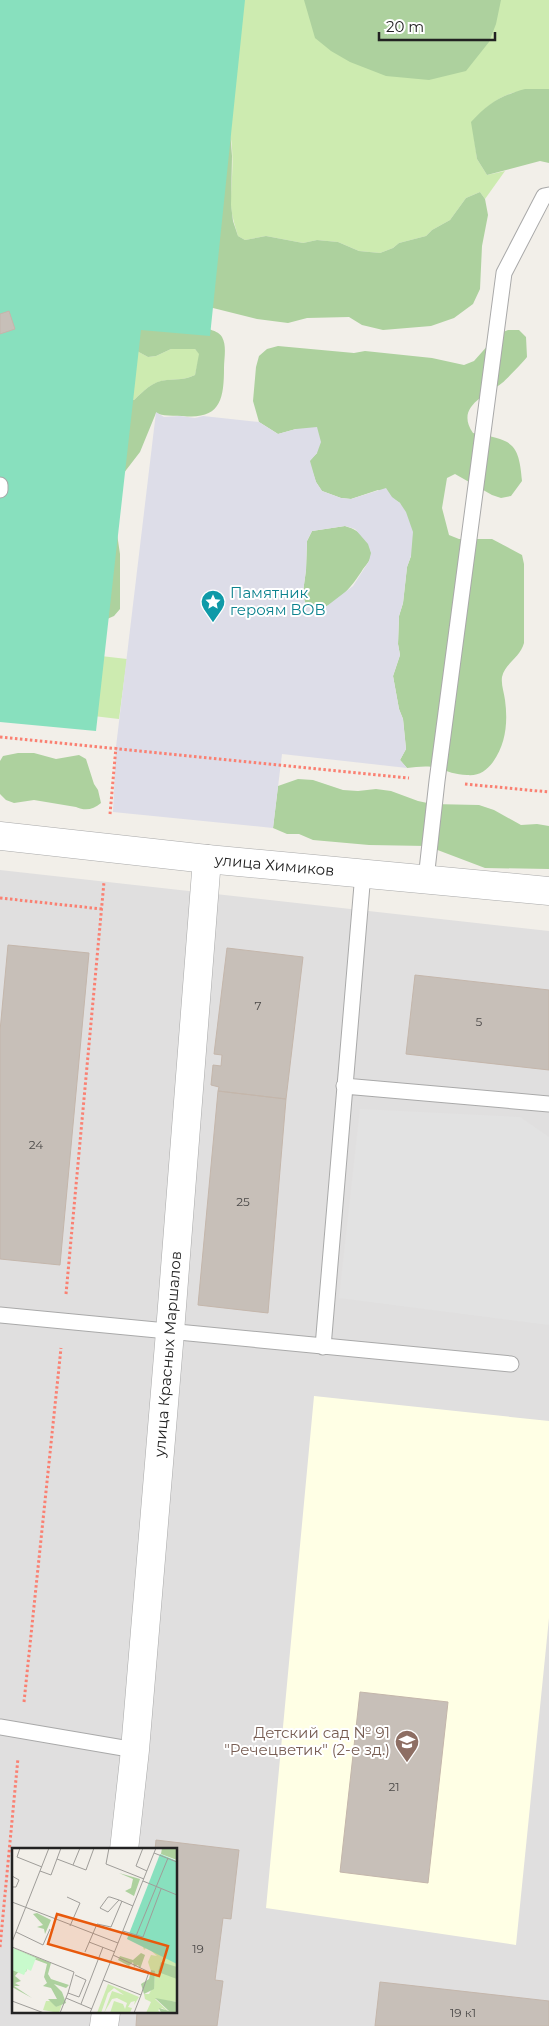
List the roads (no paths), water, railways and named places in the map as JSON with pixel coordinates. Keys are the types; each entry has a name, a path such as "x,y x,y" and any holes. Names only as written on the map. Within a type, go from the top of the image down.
{"street":[{"name":"улица Химиков","path":"0,836 207,859 549,891"},
{"name":"улица Красных Маршалов","path":"124,1848 170,1332 207,859"}],"lane":[{"path":"426,878 437,781 504,274 544,196 549,195"},
{"path":"0,485 0,490"},
{"path":"322,1347 363,873"},
{"path":"344,1086 549,1104"},
{"path":"0,1315 511,1364"},
{"path":"0,1727 134,1750"}],"place":[{"name":"Памятник героям ВОВ","path":"213,623"},
{"name":"Детский сад № 91 \"Речецветик\" (2-е зд.)","path":"407,1763"}]}
